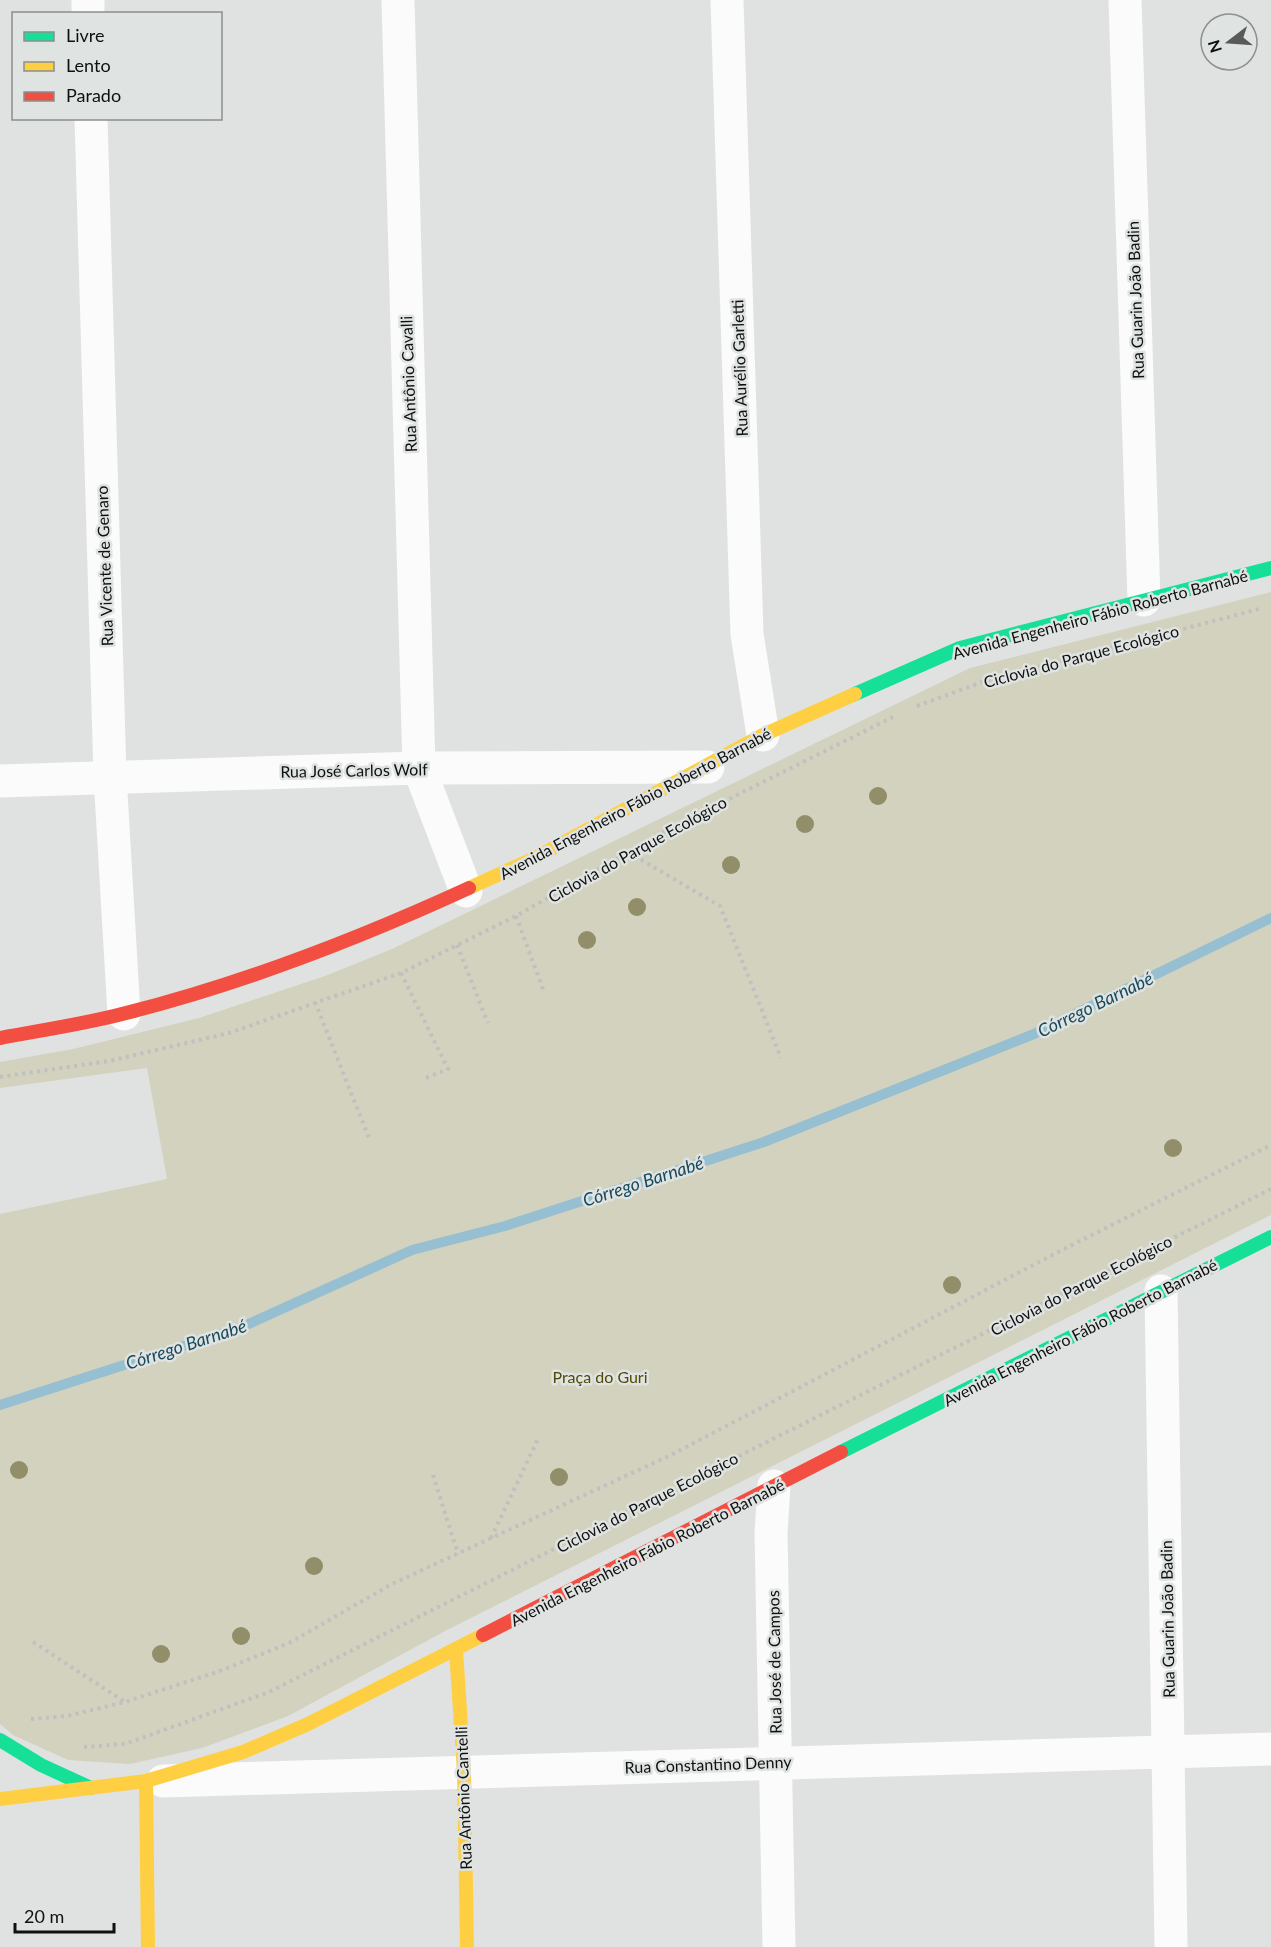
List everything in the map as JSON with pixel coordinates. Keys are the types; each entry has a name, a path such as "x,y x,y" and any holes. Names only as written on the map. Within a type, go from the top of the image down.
{"main road":[{"name":"Avenida Engenheiro Fábio Roberto Barnabé","path":"0,1038 124,1014 295,962 389,925 466,891 708,767 763,735 960,648 1271,568"},
{"name":"Avenida Engenheiro Fábio Roberto Barnabé","path":"0,1799 146,1781 243,1752 308,1724 774,1486 1271,1237"},
{"name":"Rua Antônio Cantelli","path":"456,1650 464,1772 467,1947"},
{"path":"0,1740 41,1765 91,1788"},
{"path":"146,1781 148,1947"}],"street":[{"name":"Rua Antônio Cavalli","path":"398,0 418,768 466,891"},
{"name":"Rua Aurélio Garletti","path":"727,0 747,634 763,735"},
{"name":"Rua Guarin João Badin","path":"1125,0 1144,600"},
{"name":"Rua Vicente de Genaro","path":"91,120 110,776 124,1014"},
{"name":"Rua José Carlos Wolf","path":"0,781 418,768 708,767"},
{"name":"Rua Guarin João Badin","path":"1161,1291 1170,1752 1171,1947"},
{"name":"Rua José de Campos","path":"774,1486 771,1533 779,1947"},
{"name":"Rua Constantino Denny","path":"146,1781 1271,1749"}],"path":[{"name":"Ciclovia do Parque Ecológico","path":"0,1077 108,1061 229,1033 401,973 516,916 673,827 908,710 985,681 1260,608"},
{"path":"628,852 720,906 782,1058"},
{"path":"516,916 544,992"},
{"path":"457,945 488,1023"},
{"path":"401,973 448,1069 423,1079"},
{"path":"315,1002 369,1138"},
{"path":"21,1720 67,1716 125,1702 220,1671 289,1643 392,1584 671,1455 1060,1251 1271,1145"},
{"name":"Ciclovia do Parque Ecológico","path":"81,1747 125,1744 269,1692 823,1412 1054,1300 1271,1189"},
{"path":"491,1539 538,1439"},
{"path":"433,1475 458,1554"},
{"path":"33,1642 125,1702"}],"green space":[{"name":"Praça do Guri","path":"1271,592 1271,1215 447,1630 288,1716 202,1748 130,1764 68,1760 13,1735 0,1724 0,1214 167,1179 147,1068 0,1088 0,1062 73,1049 199,1018 325,976 392,949 970,668"}],"waterway":[{"name":"Córrego Barnabé","path":"0,1405 242,1327 412,1250 505,1226 764,1142 1034,1034 1271,918"}],"traffic: fast":[{"path":"855,694 960,648 1271,568"},
{"path":"841,1452 1271,1237"},
{"path":"0,1740 41,1765 91,1788"}],"traffic: slow":[{"path":"469,888 537,857 763,735 855,694"},
{"path":"0,1799 146,1781 243,1752 308,1724 483,1635"},
{"path":"456,1650 464,1772 467,1947"},
{"path":"146,1781 148,1947"}],"traffic: jam":[{"path":"0,1038 111,1017 258,974 385,925 469,888"},
{"path":"483,1635 841,1452"}]}
